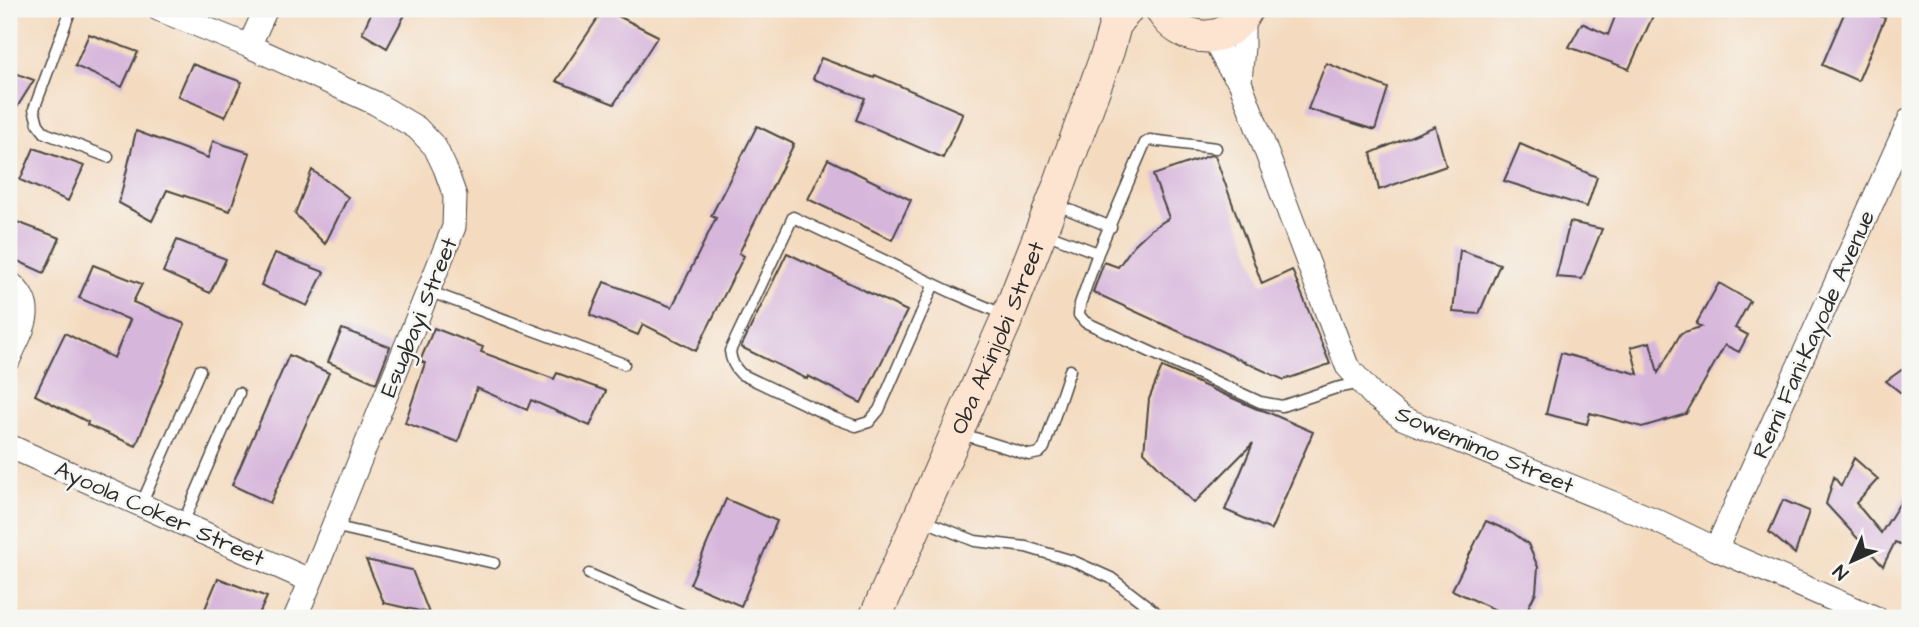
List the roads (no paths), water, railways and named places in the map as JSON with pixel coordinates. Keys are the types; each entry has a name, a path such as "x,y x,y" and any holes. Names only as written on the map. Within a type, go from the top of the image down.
{"street":[{"name":"Esugbayi Street","path":"158,9 249,46 375,103 417,128 435,146 455,196 454,227 295,618"},
{"path":"249,46 266,9"},
{"name":"Oba Akinjobi Street","path":"875,618 1008,316 1047,217 1115,25 1127,9"},
{"path":"1108,51 1121,35 1166,16 1183,32 1212,36 1225,32 1236,24 1246,11"},
{"name":"Sowemimo Street","path":"1240,82 1246,11"},
{"name":"Sowemimo Street","path":"1212,36 1240,82 1347,366 1386,406 1402,418 1655,520 1716,550 1876,618"},
{"name":"Remi Fani-Kayode Avenue","path":"1716,550 1910,119"},
{"path":"9,282 25,300 26,320 9,359"},
{"name":"Ayoola Coker Street","path":"9,446 312,580"}],"lane":[{"path":"71,9 34,109 38,124 45,133 108,157"},
{"path":"1216,148 1150,140 1145,143 1098,253 1080,304 1079,315 1085,322 1273,406 1282,406 1336,388 1362,383"},
{"path":"1047,217 1111,227"},
{"path":"1047,217 1098,253"},
{"path":"934,284 879,411 869,422 856,426 834,418 741,374 734,368 730,351 793,218 1008,316"},
{"path":"428,291 624,363"},
{"path":"141,505 200,370"},
{"path":"957,433 1029,455 1040,453 1070,370"},
{"path":"183,523 239,393"},
{"path":"918,519 975,541 1026,547 1073,561 1111,578 1163,618"},
{"path":"333,527 494,563"},
{"path":"589,574 690,618"}]}
